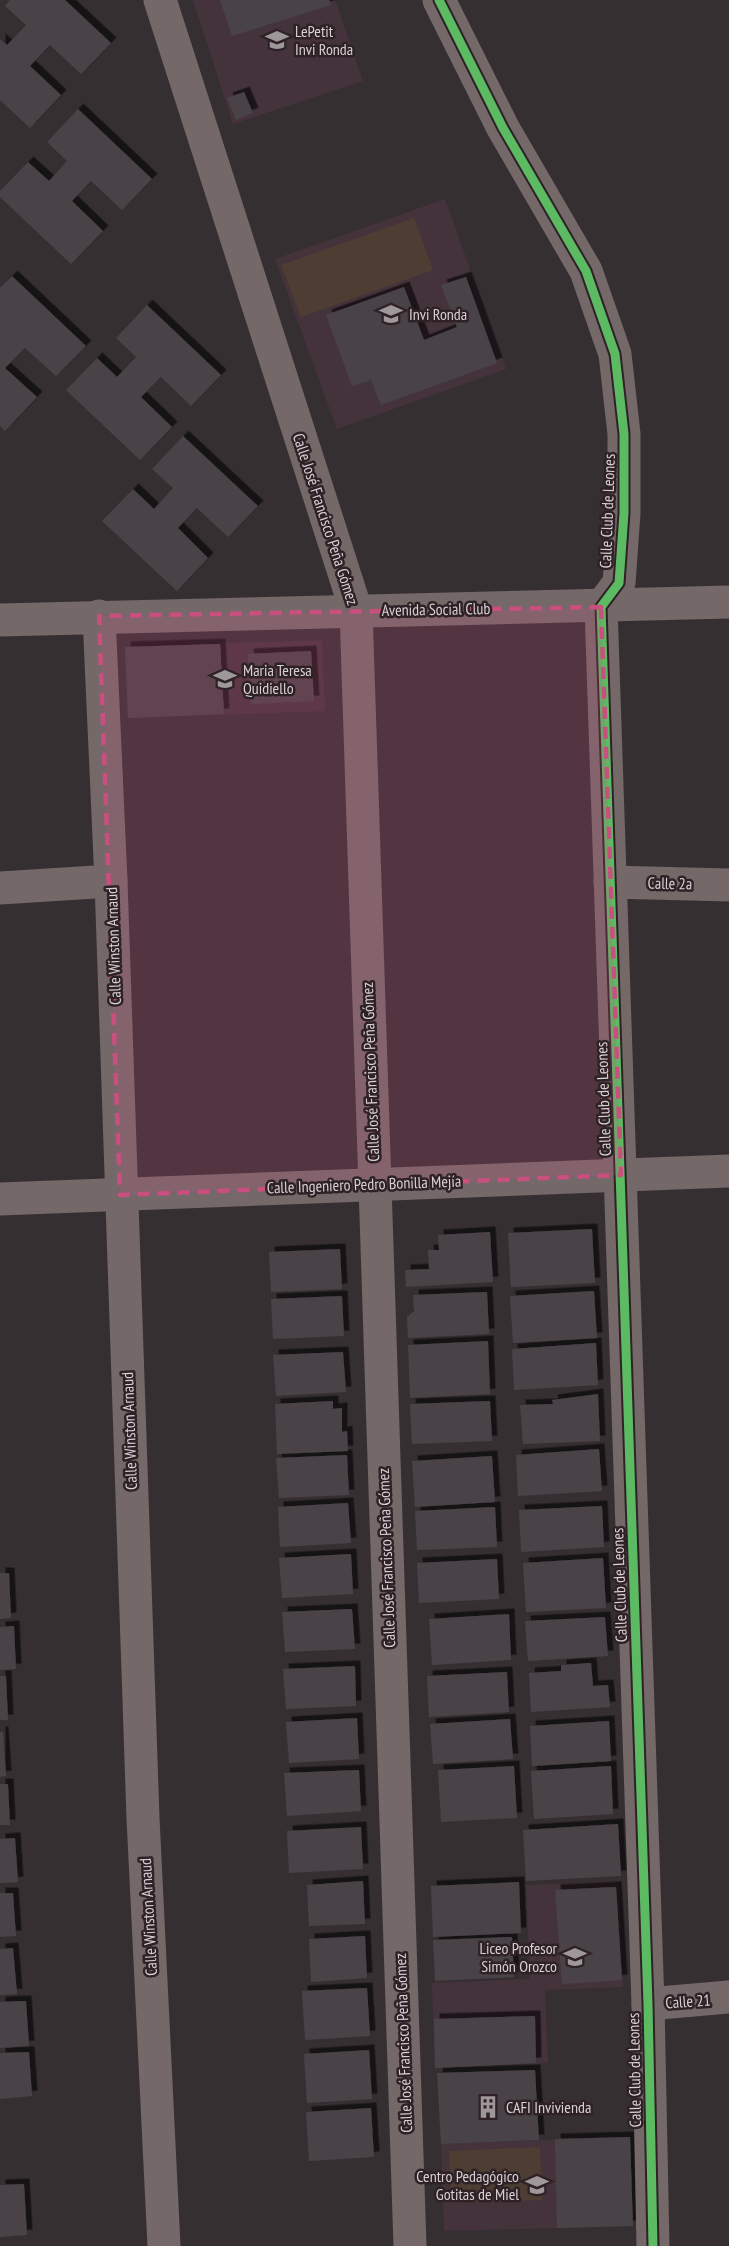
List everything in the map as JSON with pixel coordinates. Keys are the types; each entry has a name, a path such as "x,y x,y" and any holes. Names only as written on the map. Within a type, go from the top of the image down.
{"street":[{"name":"Calle José Francisco Peña Gómez","path":"160,0 356,610 373,1183 410,2246"},
{"name":"Calle Club de Leones","path":"439,0 503,128 586,271 615,354 624,434 624,513 619,584 601,607 648,2004 653,2246"},
{"name":"Avenida Social Club","path":"0,620 356,610 601,607 729,602"},
{"name":"Calle Winston Arnaud","path":"99,616 111,881 143,1818 165,2246"},
{"path":"0,888 111,881"},
{"name":"Calle 2a","path":"610,882 729,885"},
{"name":"Calle Ingeniero Pedro Bonilla Mejía","path":"0,1199 729,1171"},
{"name":"Calle 21","path":"648,2004 729,1997"}],"highlighted area":[{"path":"601,607 621,1175 120,1195 99,616"}],"shaded area":[{"name":"LePetit Invi Ronda","path":"193,0 335,0 363,81 233,124"},
{"name":"Invi Ronda","path":"445,199 506,369 337,429 275,259"},
{"path":"414,218 433,270 301,317 281,265"},
{"name":"Maria Teresa Quidiello","path":"322,640 325,711 128,718 125,647"},
{"name":"Liceo Profesor Simón Orozco","path":"619,1882 623,1987 545,1990 548,2063 435,2068 432,1983 530,1979 526,1885"},
{"name":"Centro Pedagógico Gotitas de Miel","path":"630,2137 633,2226 444,2231 441,2144"},
{"path":"540,2147 542,2200 451,2203 449,2151"}],"building":[{"path":"10,0 65,0 111,43 81,74 50,45 30,66 61,95 30,128 0,100 0,39 7,45 26,25 5,6"},
{"path":"220,0 329,0 331,5 232,36"},
{"path":"244,92 253,113 236,120 227,98"},
{"path":"78,109 152,179 122,210 91,181 72,201 103,231 71,264 0,197 0,191 28,162 49,181 67,161 47,142"},
{"path":"12,276 86,346 56,376 25,348 5,368 37,397 5,431 0,426 0,288"},
{"path":"466,277 497,363 381,405 371,380 352,386 326,315 404,287 424,340 457,327 441,285"},
{"path":"147,305 221,375 191,406 161,377 141,397 172,427 140,460 66,390 97,358 117,377 136,357 116,338"},
{"path":"183,436 258,506 228,537 197,508 178,528 208,558 177,591 102,521 133,489 154,509 173,488 152,469"},
{"path":"220,644 224,714 128,718 125,647"},
{"path":"311,651 314,701 251,704 248,654"},
{"path":"592,1229 595,1283 511,1287 508,1233"},
{"path":"490,1232 493,1282 406,1287 405,1270 429,1269 428,1250 439,1250 438,1235"},
{"path":"340,1249 342,1289 271,1292 269,1252"},
{"path":"594,1291 597,1338 513,1343 510,1296"},
{"path":"487,1292 489,1334 408,1338 407,1317 414,1311 413,1295"},
{"path":"342,1296 344,1336 273,1339 271,1299"},
{"path":"488,1341 490,1394 410,1398 408,1345"},
{"path":"596,1343 598,1385 514,1390 512,1349"},
{"path":"343,1352 346,1392 276,1396 273,1355"},
{"path":"598,1394 600,1441 523,1444 520,1405 553,1404 552,1400"},
{"path":"333,1401 333,1409 342,1408 342,1432 347,1431 348,1451 277,1454 275,1404"},
{"path":"490,1401 492,1441 412,1444 410,1404"},
{"path":"599,1449 602,1491 518,1496 516,1455"},
{"path":"347,1455 349,1495 279,1498 276,1458"},
{"path":"492,1456 495,1502 415,1507 412,1461"},
{"path":"348,1503 351,1543 280,1547 278,1507"},
{"path":"602,1506 604,1547 521,1552 519,1510"},
{"path":"495,1507 497,1547 417,1550 415,1511"},
{"path":"351,1554 353,1594 282,1598 279,1558"},
{"path":"603,1558 606,1608 526,1612 523,1563"},
{"path":"497,1559 499,1599 419,1603 417,1563"},
{"path":"0,1573 9,1573 11,1618 0,1619"},
{"path":"352,1609 355,1649 285,1652 282,1612"},
{"path":"509,1614 511,1660 432,1665 429,1619"},
{"path":"605,1617 608,1656 528,1661 525,1621"},
{"path":"14,1626 16,1669 0,1670 0,1627"},
{"path":"591,1663 593,1686 608,1685 610,1707 531,1712 529,1673 561,1671 561,1665"},
{"path":"355,1666 356,1706 286,1709 283,1669"},
{"path":"507,1672 509,1712 429,1717 427,1676"},
{"path":"0,1676 6,1676 8,1720 0,1720"},
{"path":"357,1718 359,1759 289,1763 286,1722"},
{"path":"510,1719 513,1759 433,1764 430,1724"},
{"path":"609,1721 611,1761 532,1766 530,1726"},
{"path":"0,1732 3,1732 6,1776 0,1777"},
{"path":"514,1766 517,1818 441,1822 438,1770"},
{"path":"611,1766 613,1814 534,1819 531,1771"},
{"path":"359,1770 361,1811 287,1816 284,1773"},
{"path":"0,1784 8,1784 10,1825 0,1825"},
{"path":"618,1824 621,1876 526,1881 523,1830"},
{"path":"361,1827 363,1869 289,1873 287,1831"},
{"path":"15,1838 18,1882 0,1883 0,1839"},
{"path":"363,1881 365,1924 309,1926 307,1885"},
{"path":"519,1882 521,1933 433,1937 431,1886"},
{"path":"616,1887 622,1980 562,1984 555,1890"},
{"path":"0,1893 13,1893 16,1936 0,1937"},
{"path":"365,1936 367,1978 311,1982 309,1939"},
{"path":"512,1937 514,1977 435,1981 433,1940"},
{"path":"13,1948 17,1994 0,1995 0,1949"},
{"path":"367,1988 370,2036 305,2040 302,1991"},
{"path":"26,2001 29,2046 0,2048 0,2002"},
{"path":"535,2016 536,2063 435,2068 434,2019"},
{"path":"369,2050 372,2099 307,2103 304,2054"},
{"path":"29,2052 32,2096 0,2099 0,2053"},
{"name":"CAFI Invivienda","path":"535,2070 539,2140 441,2144 437,2073"},
{"path":"371,2108 374,2157 309,2161 306,2112"},
{"path":"630,2137 633,2226 557,2228 555,2139"},
{"path":"24,2184 27,2235 0,2237 0,2185"}],"cycle path":[{"path":"439,0 503,128 586,271 615,354 624,434 624,513 619,583 601,607 648,2004 653,2246"}],"place":[{"name":"LePetit Invi Ronda","path":"277,40"},
{"name":"Invi Ronda","path":"391,314"},
{"name":"Maria Teresa Quidiello","path":"225,679"},
{"name":"Liceo Profesor Simón Orozco","path":"575,1957"},
{"name":"CAFI Invivienda","path":"488,2107"},
{"name":"Centro Pedagógico Gotitas de Miel","path":"537,2185"}]}
